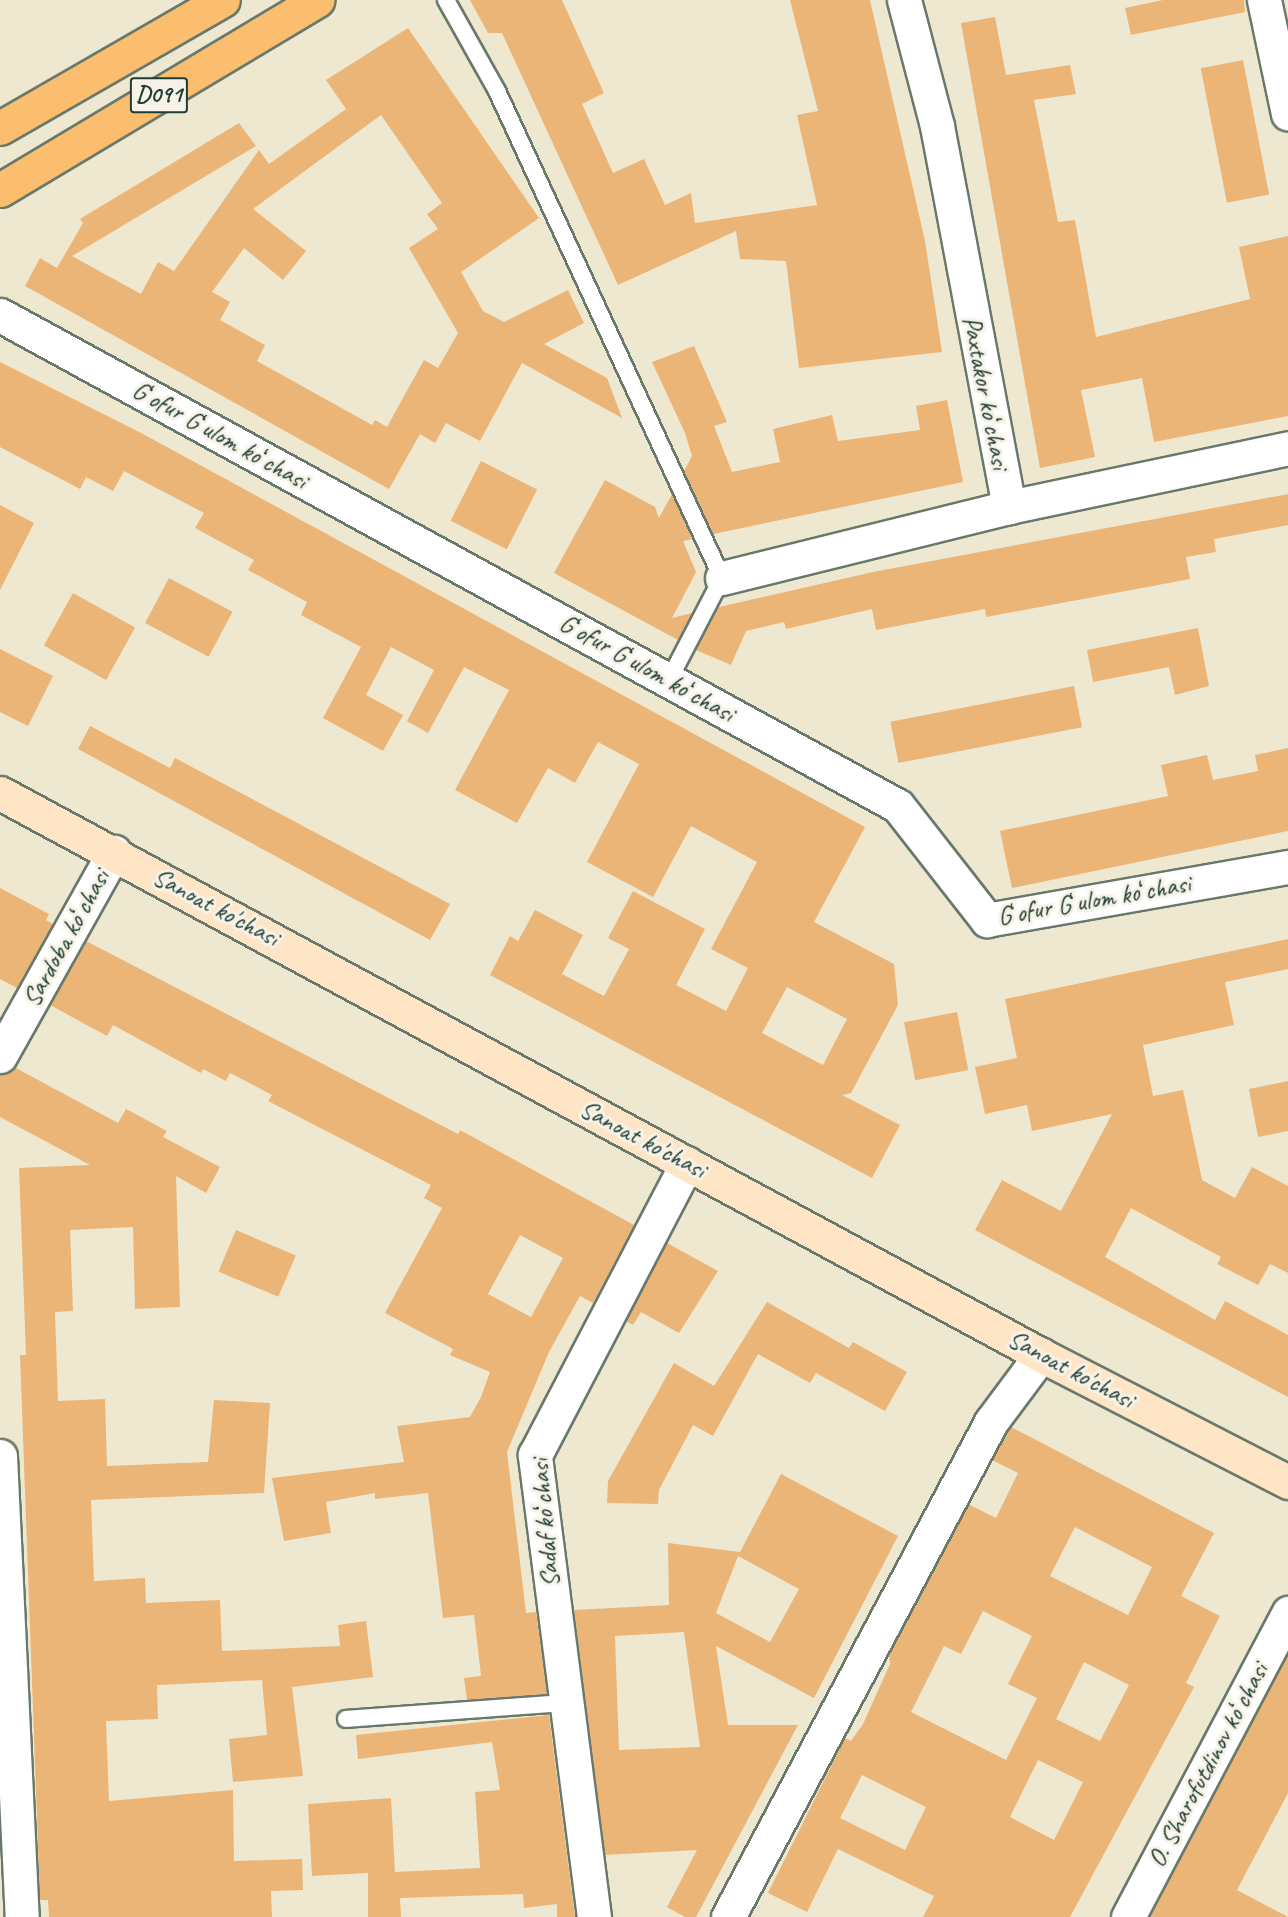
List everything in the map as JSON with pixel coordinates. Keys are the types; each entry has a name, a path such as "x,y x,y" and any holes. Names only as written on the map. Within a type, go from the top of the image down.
{"highway":[{"name":"D091","path":"0,128 223,0"},
{"name":"D091","path":"0,190 318,0"}],"main road":[{"name":"Sanoat ko'chasi","path":"0,793 114,852 1041,1355 1288,1482"}],"street":[{"name":"Paxtakor koʻchasi","path":"904,0 937,126 1009,507"},
{"path":"1264,0 1288,114"},
{"name":"Gʻofur Gʻulom koʻchasi","path":"0,315 898,806 987,920 1288,867"},
{"path":"722,578 1009,507 1288,448"},
{"name":"Sardoba koʻchasi","path":"0,1056 114,852"},
{"name":"Sadaf koʻchasi","path":"594,1917 535,1455 687,1163"},
{"path":"728,1917 991,1422 1041,1355"},
{"path":"0,1456 22,1917"},
{"name":"O. Sharofutdinov koʻchasi","path":"1128,1917 1288,1613"}],"lane":[{"path":"446,0 497,91 722,578 669,680"},
{"path":"346,1719 567,1703"}],"building":[{"path":"470,0 562,0 604,93 582,104 613,173 644,159 665,205 691,193 695,223 817,205 797,115 818,111 790,0 870,0 925,241 942,352 799,368 786,261 740,259 736,231 618,285 502,33 488,33"},
{"path":"1163,0 1244,0 1245,12 1131,35 1125,8"},
{"path":"995,17 1006,75 1070,65 1076,94 1034,100 1058,222 1075,220 1096,337 1250,299 1239,247 1288,236 1288,416 1154,442 1142,378 1081,390 1095,457 1040,468 961,23"},
{"path":"408,28 539,218 461,272 483,311 504,322 568,290 584,323 544,344 607,378 622,418 522,363 480,441 446,423 435,443 420,434 389,489 25,286 40,258 57,268 83,223 80,219 239,123 256,146 72,256 141,294 158,262 174,271 259,150 269,164 346,109 326,80","holes":["381,115 442,203 427,214 438,229 409,248 458,333 438,368 424,360 387,427 375,420 372,425 257,361 265,345 220,320 230,302 212,292 244,248 283,280 306,251 253,209"]},
{"path":"1243,60 1269,194 1227,203 1201,68"},
{"path":"694,346 727,422 714,426 732,472 780,462 773,429 832,415 838,441 920,430 916,406 947,400 963,482 713,534 684,471 692,456 685,433 652,362"},
{"path":"0,362 143,434 865,827 814,922 894,964 898,1005 851,1093 842,1095 900,1125 872,1178 490,975 510,936 518,941 535,910 583,935 562,974 604,996 629,949 608,938 633,891 705,929 676,985 726,1011 748,968 711,949 757,862 691,826 653,897 587,862 639,764 598,742 575,783 548,768 517,823 455,790 509,690 464,667 428,733 407,721 434,670 391,647 366,695 403,715 383,751 323,718 361,647 301,615 307,602 248,570 254,560 195,528 204,513 124,471 113,491 86,477 80,489 0,447","holes":["787,987 847,1019 823,1065 762,1033"]},
{"path":"481,461 537,490 507,549 451,521"},
{"path":"605,480 655,507 659,518 672,494 692,539 683,541 696,572 672,618 692,613 678,640 554,573"},
{"path":"1288,494 1288,525 1214,539 1216,552 1186,557 1190,579 986,617 985,609 876,630 872,609 786,629 784,622 746,631 731,665 696,650 719,607 873,572"},
{"path":"0,505 34,523 0,590"},
{"path":"169,578 233,612 209,657 145,623"},
{"path":"73,593 135,627 106,680 44,645"},
{"path":"1198,628 1209,686 1175,695 1169,667 1093,682 1087,650"},
{"path":"0,649 53,676 28,726 0,712"},
{"path":"1074,686 1082,727 898,763 890,722"},
{"path":"90,726 170,768 175,758 450,904 430,940 78,749"},
{"path":"1288,748 1288,831 1012,888 1000,831 1168,796 1161,765 1207,755 1213,780 1258,771 1255,755"},
{"path":"0,888 49,914 46,920 53,924 17,988 0,979"},
{"path":"1288,939 1288,969 1225,982 1234,1025 1143,1045 1153,1096 1183,1090 1202,1180 1235,1198 1252,1167 1288,1186 1288,1273 1270,1264 1258,1285 1217,1264 1221,1257 1131,1208 1105,1257 1215,1320 1225,1301 1288,1335 1288,1397 975,1230 1002,1180 1061,1211 1112,1114 1032,1131 1027,1105 985,1114 975,1067 1017,1058 1005,999"},
{"path":"86,941 458,1134 460,1130 634,1225 593,1303 580,1296 549,1352 507,1452 526,1613 536,1612 547,1694 467,1700 464,1678 481,1676 474,1615 443,1618 428,1493 375,1499 375,1493 326,1502 331,1533 284,1541 272,1478 404,1462 397,1426 470,1417 481,1397 490,1372 450,1355 453,1349 385,1313 442,1208 424,1198 431,1185 268,1101 272,1095 230,1073 226,1081 203,1069 201,1073 113,1025 107,1036 50,1005","holes":["520,1235 563,1258 531,1317 488,1294"]},
{"path":"957,1012 968,1070 915,1080 904,1022"},
{"path":"14,1067 118,1123 126,1109 167,1131 163,1137 220,1167 206,1193 176,1176 180,1307 135,1309 133,1227 70,1230 73,1311 55,1312 58,1401 105,1399 107,1466 208,1462 214,1400 270,1403 264,1493 91,1500 94,1581 145,1578 146,1603 220,1600 222,1651 340,1646 338,1625 366,1621 373,1677 292,1687 303,1776 233,1782 229,1739 267,1735 262,1680 157,1685 158,1719 106,1721 109,1801 233,1790 234,1861 302,1859 303,1890 271,1891 272,1917 49,1917 48,1900 40,1900 20,1355 26,1355 19,1168 90,1165 0,1117 0,1075"},
{"path":"1288,1081 1288,1131 1258,1137 1249,1089"},
{"path":"236,1230 296,1255 278,1297 218,1271"},
{"path":"667,1243 718,1271 679,1333 641,1312 633,1325 626,1321"},
{"path":"767,1302 849,1348 853,1342 907,1372 885,1411 816,1373 810,1383 758,1354 713,1436 693,1425 659,1490 658,1504 607,1503 608,1481 674,1363 714,1386"},
{"path":"1011,1427 1214,1533 1181,1596 1220,1616 1186,1683 1194,1687 1070,1917 923,1917 934,1896 838,1849 807,1912 768,1893 845,1738 851,1741 863,1724 890,1664 889,1653 968,1504 996,1518 1018,1473 992,1460","holes":["1075,1527 1152,1567 1128,1615 1050,1576","983,1611 1032,1636 1008,1684 1037,1698 1006,1760 911,1712 944,1646 961,1654","1084,1662 1129,1685 1100,1741 1056,1719","1038,1760 1083,1782 1054,1840 1010,1817","862,1775 926,1807 905,1850 840,1818"]},
{"path":"781,1474 898,1536 814,1698 716,1646 728,1725 798,1725 696,1917 685,1917 667,1907 697,1850 605,1855 574,1610 669,1605 668,1543 740,1552","holes":["738,1556 799,1589 770,1642 716,1613","684,1632 700,1747 619,1750 615,1636"]},
{"path":"1288,1653 1288,1793 1237,1890 1288,1917 1150,1917"},
{"path":"549,1715 575,1917 557,1917 557,1904 524,1908 523,1894 400,1898 401,1917 368,1917 368,1873 312,1876 308,1804 391,1798 395,1872 480,1868 475,1792 500,1790 492,1742 358,1759 356,1735"}]}
